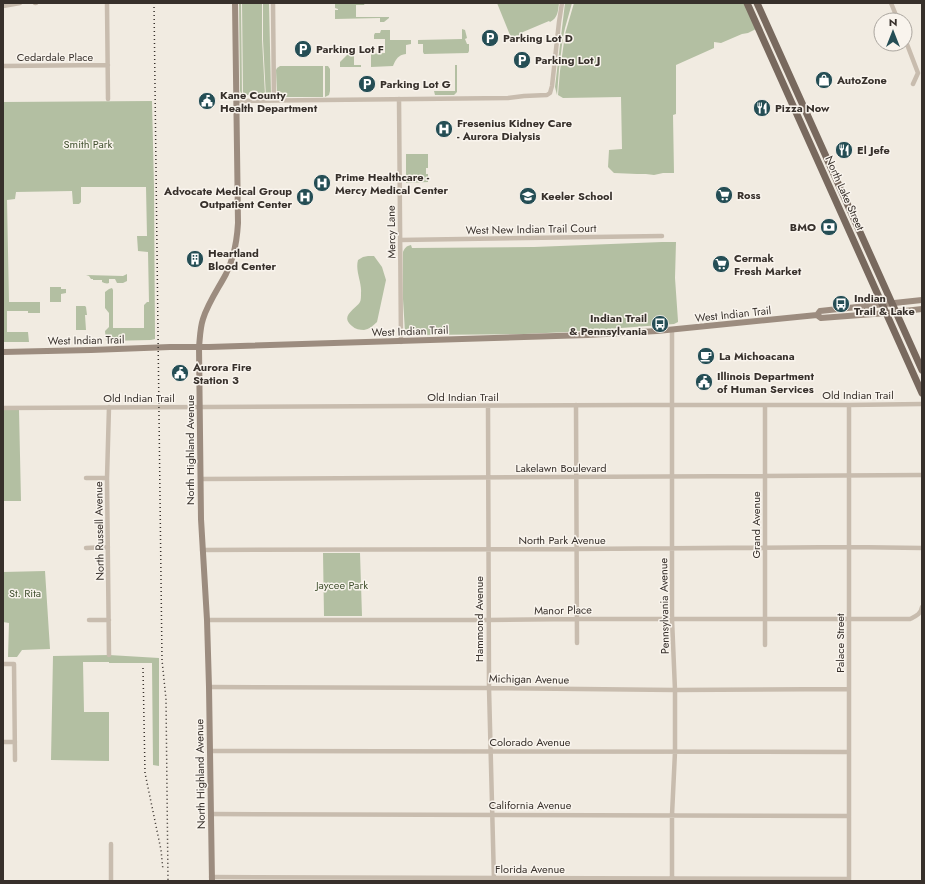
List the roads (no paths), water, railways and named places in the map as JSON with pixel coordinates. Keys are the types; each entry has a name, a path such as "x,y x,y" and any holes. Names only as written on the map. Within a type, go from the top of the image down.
{"main road":[{"name":"North Highland Avenue","path":"211,879 211,750 207,620 202,550 199,347 200,330 204,315 226,274 232,261 236,246 238,223 235,3"},
{"name":"North Lake Street","path":"747,3 922,392"},
{"name":"North Lake Street","path":"757,3 922,370"},
{"name":"West Indian Trail","path":"817,315 820,311 922,300"},
{"name":"West Indian Trail","path":"3,352 401,342 588,335 672,330 817,315 821,318 922,309"}],"street":[{"path":"3,6 20,3"},
{"path":"107,3 108,99"},
{"path":"273,3 274,100"},
{"path":"236,101 508,98 547,94 550,93 552,86 562,3"},
{"path":"910,52 918,73 913,84"},
{"name":"Cedardale Place","path":"3,66 108,66"},
{"name":"Mercy Lane","path":"399,99 401,342"},
{"name":"West New Indian Trail Court","path":"400,240 662,236"},
{"name":"Pennsylvania Avenue","path":"672,330 672,619 675,690 672,880"},
{"name":"Old Indian Trail","path":"3,408 922,404"},
{"path":"576,405 577,643"},
{"name":"Grand Avenue","path":"765,405 765,646"},
{"name":"Palace Street","path":"849,405 849,880"},
{"name":"Hammond Avenue","path":"488,406 488,620 494,879"},
{"name":"North Russell Avenue","path":"109,407 107,478 109,655"},
{"name":"Lakelawn Boulevard","path":"201,479 922,475"},
{"path":"86,478 107,478"},
{"path":"86,548 108,547"},
{"name":"North Park Avenue","path":"202,550 765,547 922,548"},
{"name":"Manor Place","path":"207,620 910,619 919,614 922,606"},
{"path":"89,620 109,620"},
{"path":"3,664 14,664 15,760"},
{"name":"Michigan Avenue","path":"209,687 675,690 849,689"},
{"path":"3,742 15,742"},
{"name":"Colorado Avenue","path":"211,750 849,752"},
{"name":"California Avenue","path":"211,814 849,816"},
{"path":"111,844 111,881"},
{"name":"Florida Avenue","path":"211,879 849,880"}],"railway":[{"path":"154,3 162,660 166,699 168,881"},
{"path":"143,668 145,773 161,850 163,870"}],"place":[{"name":"Parking Lot D","path":"490,38"},
{"name":"Parking Lot F","path":"303,49"},
{"name":"Parking Lot J","path":"522,60"},
{"name":"AutoZone","path":"824,80"},
{"name":"Parking Lot G","path":"367,84"},
{"name":"Kane County Health Department","path":"207,101"},
{"name":"Pizza Now","path":"762,108"},
{"name":"Fresenius Kidney Care - Aurora Dialysis","path":"444,129"},
{"name":"El Jefe","path":"844,150"},
{"name":"Prime Healthcare - Mercy Medical Center","path":"322,183"},
{"name":"Ross","path":"724,195"},
{"name":"Keeler School","path":"528,196"},
{"name":"Advocate Medical Group Outpatient Center","path":"305,197"},
{"name":"BMO","path":"829,227"},
{"name":"Heartland Blood Center","path":"195,259"},
{"name":"Cermak Fresh Market","path":"721,264"},
{"name":"Indian Trail & Lake","path":"841,304"},
{"name":"Indian Trail & Pennsylvania","path":"660,324"},
{"name":"La Michoacana","path":"706,356"},
{"name":"Aurora Fire Station 3","path":"180,373"},
{"name":"Illinois Department of Human Services","path":"704,382"}],"park label":[{"name":"Smith Park","path":"88,144"},
{"name":"Jaycee Park","path":"342,585"},
{"name":"St. Rita","path":"25,593"}]}
